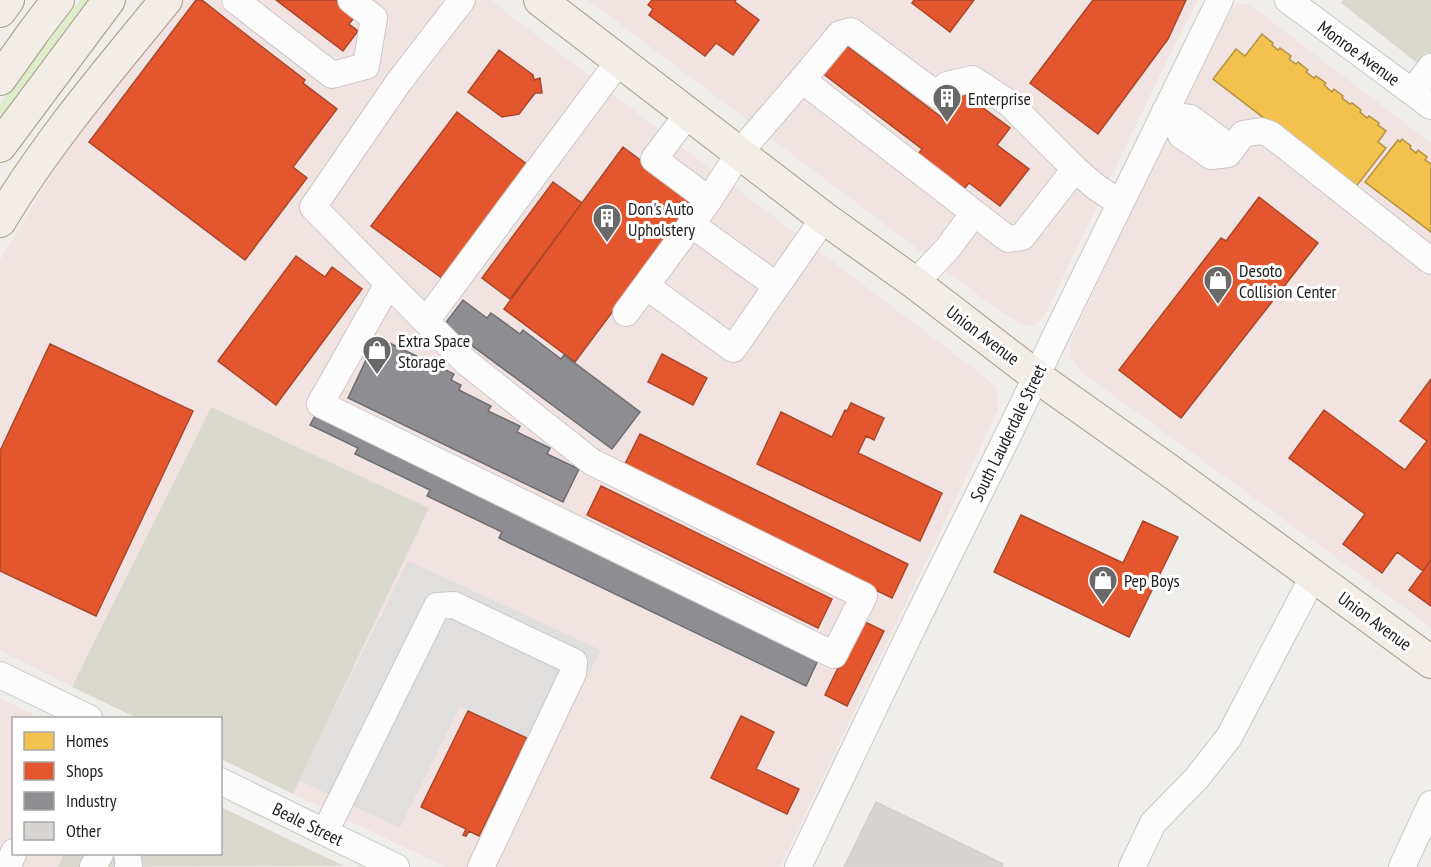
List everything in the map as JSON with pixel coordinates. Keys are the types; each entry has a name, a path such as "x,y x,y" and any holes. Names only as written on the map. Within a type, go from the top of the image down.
{"main road":[{"path":"0,11 8,0"},
{"path":"0,79 58,0"},
{"path":"0,146 109,0"},
{"path":"0,221 80,105 166,0"},
{"name":"Union Avenue","path":"540,0 824,218 1431,662"}],"street":[{"path":"236,0 332,75 366,66"},
{"path":"351,0 374,18 366,66"},
{"path":"388,284 320,404 834,655 864,596 592,462 466,362 313,207 394,88 462,0"},
{"name":"South Lauderdale Street","path":"798,867 1120,203 1169,113 1220,0"},
{"name":"Monroe Avenue","path":"1288,0 1422,99"},
{"path":"626,313 739,153 840,34 851,31 937,95 947,85 972,80 1009,104 1095,187 1120,203"},
{"path":"426,321 619,61"},
{"path":"366,66 394,88"},
{"path":"1422,99 1431,67"},
{"path":"802,80 1008,239 1022,237 1075,169"},
{"path":"1169,113 1181,135 1211,156 1228,154 1243,134 1261,131 1270,134 1431,261"},
{"path":"688,114 654,159 708,200"},
{"path":"915,283 948,248 973,214"},
{"path":"646,285 733,349 824,218"},
{"path":"691,224 777,286"},
{"path":"1132,867 1153,823 1196,779 1230,736 1314,575"},
{"path":"325,832 437,606 454,605 574,662 573,673 481,867"},
{"path":"0,675 61,712 84,717"},
{"name":"Beale Street","path":"222,782 396,867"},
{"path":"1402,867 1431,804"}],"shaded area":[{"path":"181,0 491,0 985,377 996,388 998,410 780,867 446,867 293,794 429,508 211,407 72,687 0,651 0,260 75,136"},
{"path":"588,0 1198,0 1047,311 1035,326 1024,325 1002,313"},
{"path":"1343,0 1431,0 1431,74 1341,3"},
{"path":"1238,3 1249,4 1431,143 1431,627 1080,371 1070,356 1071,340 1119,238 1228,16"},
{"path":"211,407 429,508 293,794 222,759 222,717 135,717 72,687"},
{"path":"408,561 601,650 549,748 460,706 400,828 299,780"},
{"path":"0,698 38,717 12,717 12,855 64,855 58,867 0,867"},
{"path":"222,807 344,866 58,867 64,855 222,855"}],"green space":[{"path":"80,0 92,0 37,69 0,122 0,104"}],"building: Homes":[{"path":"1262,34 1278,50 1280,48 1291,56 1289,59 1296,64 1298,62 1308,70 1306,72 1326,83 1324,85 1332,92 1334,89 1343,96 1342,98 1361,110 1360,112 1367,118 1369,116 1379,123 1378,125 1386,131 1378,142 1386,148 1355,188 1213,79 1236,49 1245,56"},
{"path":"1402,139 1416,153 1418,150 1427,157 1425,160 1431,164 1431,232 1365,182 1398,140 1400,142"}],"building: Shops":[{"path":"196,0 202,0 305,80 303,83 337,109 293,167 307,178 245,260 89,142"},
{"path":"276,0 336,0 356,15 349,24 358,31 343,51"},
{"path":"652,0 736,0 735,2 759,20 733,55 716,43 705,56 649,15 653,9 648,5"},
{"path":"914,0 974,0 950,32 912,3"},
{"path":"1093,0 1186,0 1168,39 1098,134 1030,83"},
{"name":"Enterprise","path":"843,43 944,119 963,93 1010,128 997,145 1029,169 1000,206 969,183 964,189 918,154 922,149 821,72"},
{"path":"499,50 533,75 534,80 540,78 542,93 535,93 519,114 502,117 468,92"},
{"path":"457,112 528,165 443,279 371,226"},
{"name":"Don's Auto Upholstery","path":"623,147 695,201 575,362 504,309"},
{"path":"553,182 582,203 510,299 482,278"},
{"name":"Desoto Collision Center","path":"1259,197 1318,243 1181,418 1119,370 1221,238 1226,241"},
{"path":"296,256 325,277 332,267 362,289 276,405 218,361"},
{"path":"50,344 193,411 96,616 0,571 0,451"},
{"path":"662,354 707,378 693,405 648,382"},
{"path":"1431,379 1431,560 1423,571 1397,552 1382,573 1343,544 1365,514 1289,458 1324,410 1405,470 1427,441 1400,421"},
{"path":"851,403 884,418 874,440 866,436 858,453 942,493 920,541 757,464 781,412 832,437 845,410 847,411"},
{"path":"640,434 908,564 892,598 623,468"},
{"path":"601,486 832,599 818,628 587,515"},
{"name":"Pep Boys","path":"1021,515 1123,563 1143,521 1178,537 1129,637 994,572"},
{"path":"1431,560 1431,606 1409,590"},
{"path":"861,620 884,631 847,706 825,695"},
{"path":"468,711 527,738 479,836 469,831 466,836 463,835 466,829 421,807"},
{"path":"741,716 774,732 756,769 799,789 787,814 711,778"}],"building: Industry":[{"path":"463,300 487,318 491,313 520,334 523,330 561,359 564,355 640,412 612,449 444,325"},
{"path":"377,337 454,374 451,380 461,385 459,390 491,406 488,411 520,426 517,432 550,448 547,454 579,469 563,502 348,398"},
{"path":"316,414 819,658 806,686 499,538 502,532 427,496 430,490 355,454 358,448 310,425"}],"building: Other":[{"path":"876,802 1003,864 1002,867 844,867"}],"place":[{"name":"Enterprise","path":"947,124"},
{"name":"Don's Auto Upholstery","path":"607,244"},
{"name":"Desoto Collision Center","path":"1218,306"},
{"name":"Extra Space Storage","path":"377,376"},
{"name":"Pep Boys","path":"1103,606"}]}
